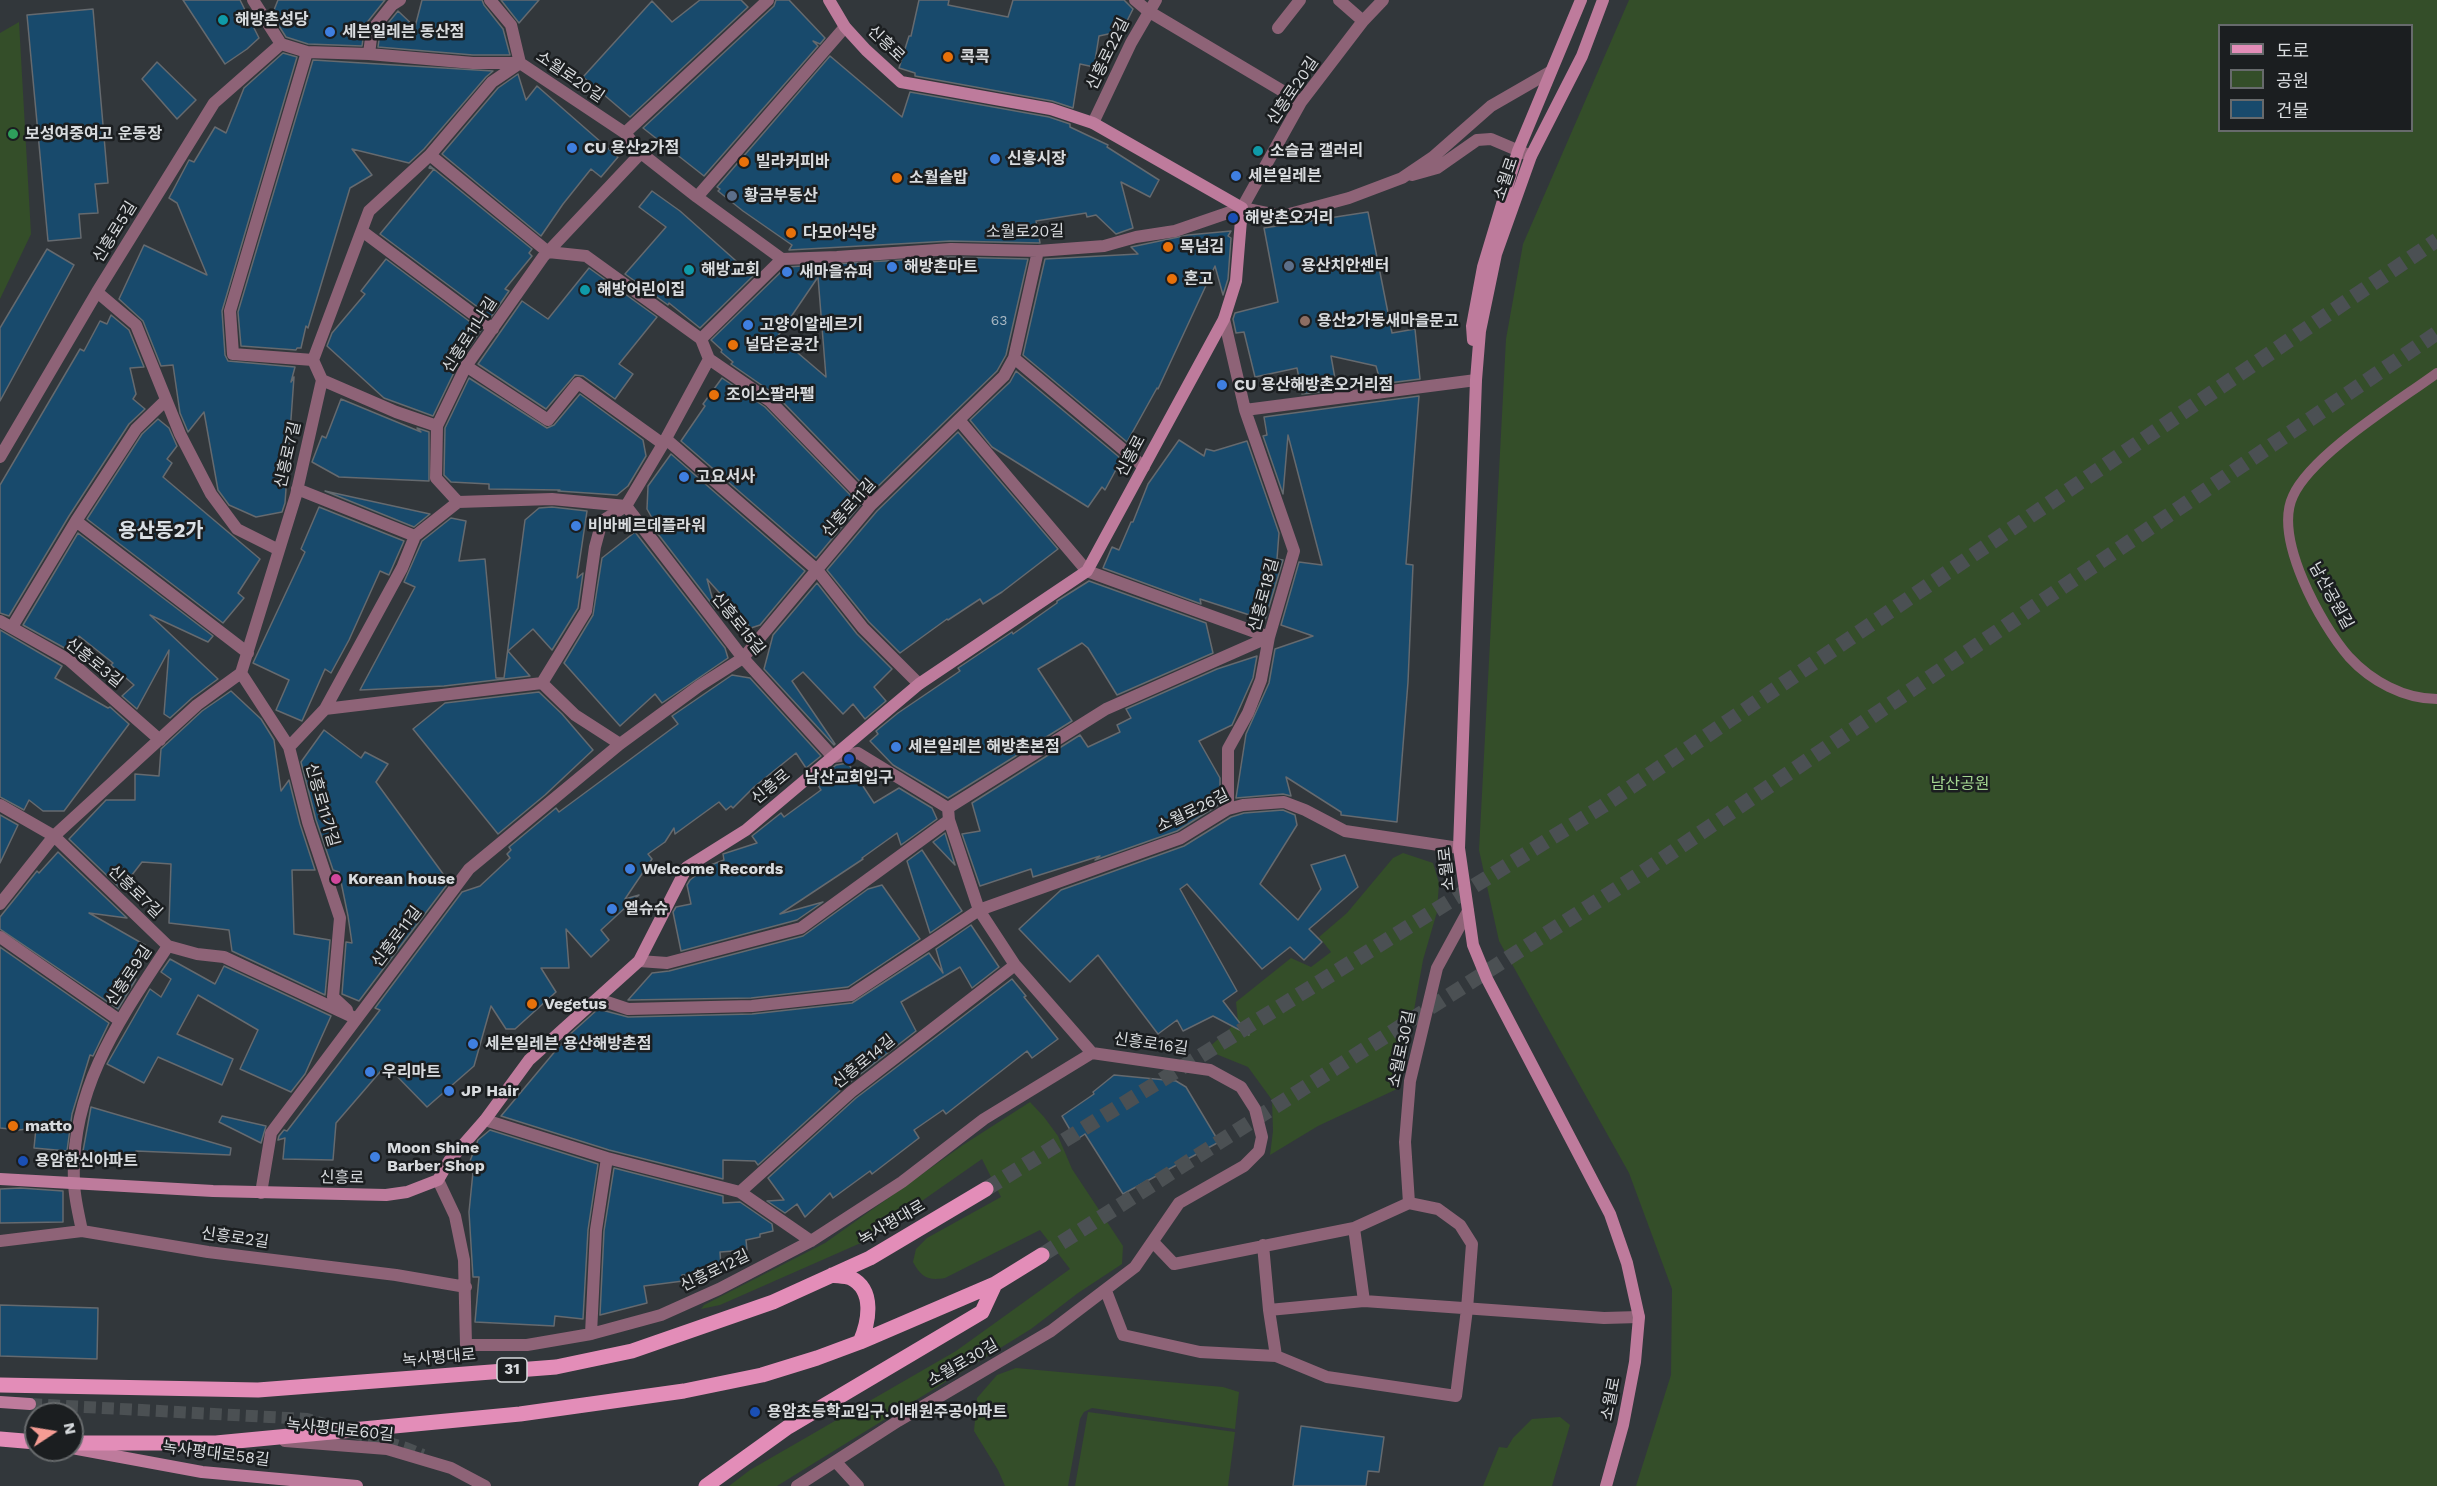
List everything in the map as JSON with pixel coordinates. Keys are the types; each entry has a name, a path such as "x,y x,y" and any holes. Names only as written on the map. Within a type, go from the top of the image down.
{"main road":[{"name":"신흥로","path":"0,1179 261,1193 386,1195 407,1192 438,1180 449,1161 485,1120 529,1060 639,961 687,867 746,830 919,684 1087,571 1224,319 1236,281 1242,208 1093,123 1051,109 901,82 845,27 829,0"},
{"name":"소월로","path":"1476,380 1472,326 1482,267 1518,151 1581,0"},
{"name":"소월로","path":"1603,0 1582,56 1531,156 1496,254 1480,331 1476,380 1459,848 1473,945 1486,979 1610,1214 1627,1263 1639,1317 1635,1362 1623,1425 1606,1486"},
{"name":"녹사평대로","path":"0,1385 258,1390 556,1367 632,1351 772,1302 870,1257 986,1189"},
{"path":"84,1443 216,1443 520,1414 684,1391 762,1375 860,1342 995,1284 1042,1255"},
{"path":"832,1275 850,1277 860,1285 867,1298 869,1313 867,1327 860,1342"},
{"path":"706,1486 788,1427 982,1312 995,1284"},
{"path":"0,1402 24,1404"},
{"path":"0,1439 24,1441"},
{"name":"녹사평대로58길","path":"84,1451 202,1472 357,1486"}],"street":[{"path":"369,54 372,30 392,5 400,0"},
{"name":"소월로20길","path":"490,0 511,25 519,63"},
{"path":"625,133 768,0"},
{"path":"1134,0 1148,11 1301,102"},
{"name":"신흥로22길","path":"1093,123 1148,11 1156,0"},
{"path":"1278,28 1300,0"},
{"path":"1339,0 1363,21"},
{"name":"신흥로20길","path":"1242,208 1301,102 1363,21 1383,0"},
{"path":"255,1 281,44"},
{"name":"신흥로","path":"697,197 845,27"},
{"name":"소월로20길","path":"281,44 307,52 369,54 473,63 519,63 625,133 640,153 782,259 951,249 1038,251 1104,246 1136,237 1175,231 1242,208"},
{"name":"신흥로5길","path":"0,457 97,292 214,103 281,44"},
{"path":"307,52 230,311 233,354 314,360"},
{"path":"437,426 396,412 322,380 314,360 369,211 430,155 492,82 519,63"},
{"path":"1402,178 1433,157 1491,106 1550,72"},
{"path":"1242,208 1282,216 1349,198 1402,178 1437,168 1477,140 1491,139 1531,156"},
{"name":"신흥로11나길","path":"458,502 436,478 437,426 466,366 530,274 640,153"},
{"path":"430,155 548,252 586,256 701,339 709,359 770,401 871,505"},
{"path":"362,231 493,328"},
{"name":"신흥로11길","path":"261,1193 271,1133 355,1018 469,869 620,744 699,686 743,658 871,505 1004,376 1014,358 1038,251"},
{"path":"701,339 782,259"},
{"path":"97,292 136,325 180,434 211,494 237,529 279,550"},
{"name":"신흥로18길","path":"1224,319 1245,410 1294,551 1269,637 1261,680 1248,713 1228,749 1228,809"},
{"path":"1014,358 1144,466"},
{"path":"542,682 586,611 595,547 602,521 626,506 665,441 709,359"},
{"path":"466,366 548,420 578,383 665,441 817,570 863,628 919,684"},
{"name":"신흥로7길","path":"242,673 297,489 322,380"},
{"path":"1245,410 1476,380"},
{"path":"12,627 76,520 136,429 166,400"},
{"path":"959,420 1087,571 1269,637"},
{"path":"297,489 415,536"},
{"path":"289,747 325,709 402,568 415,536 458,502 552,499 626,506"},
{"name":"신흥로15길","path":"626,506 743,658 833,757"},
{"path":"76,520 248,653"},
{"name":"신흥로3길","path":"0,621 69,660 159,740"},
{"path":"639,961 667,963 801,928 949,814 1106,710 1269,637"},
{"path":"0,904 54,836 197,705 242,673"},
{"name":"신흥로11가길","path":"242,673 289,747 308,822 340,918 333,997 355,1018"},
{"path":"325,709 542,682"},
{"path":"542,682 575,715 620,744"},
{"path":"833,757 858,753 949,814"},
{"name":"소월로26길","path":"979,910 1181,838 1228,809 1244,805 1284,802 1345,831 1459,848"},
{"name":"신흥로7길","path":"0,805 54,836 168,946"},
{"name":"신흥로16길","path":"949,814 979,910 1015,965 1092,1053 1210,1070 1240,1087 1255,1109 1262,1137 1259,1151 1244,1167 1179,1203 1153,1242"},
{"path":"598,999 628,1009 752,1006 851,995 979,910"},
{"name":"소월로30길","path":"1409,1203 1405,1142 1410,1081 1437,968 1468,911"},
{"path":"0,937 119,1020"},
{"name":"신흥로9길","path":"82,1231 74,1182 76,1128 90,1078 119,1020 168,946 197,954 224,957 355,1018"},
{"name":"신흥로14길","path":"740,1192 851,1092 1015,965"},
{"name":"신흥로12길","path":"438,1180 455,1216 466,1287 466,1345 527,1345 591,1334 661,1315 811,1241 902,1182 984,1119 1092,1053"},
{"path":"485,1120 607,1158 740,1192 811,1241"},
{"path":"591,1334 596,1230 607,1158"},
{"path":"1106,1291 1123,1335 1200,1352 1276,1356 1327,1377 1456,1396 1467,1309 1472,1244 1460,1225 1438,1209 1409,1203 1354,1228 1174,1264 1153,1242"},
{"path":"1354,1228 1364,1301"},
{"name":"신흥로2길","path":"0,1241 82,1231 208,1252 396,1275 466,1287"},
{"name":"소월로30길","path":"797,1486 898,1420 1051,1331 1135,1267 1153,1242"},
{"path":"1263,1245 1276,1356"},
{"path":"1269,1310 1364,1301 1604,1318 1639,1317"},
{"name":"녹사평대로60길","path":"257,1439 387,1449 451,1468 485,1486"},
{"path":"836,1462 858,1486"}],"lane":[{"name":"남산공원길","path":"2437,373 2318,463 2293,495 2289,510 2292,551 2300,574 2330,629 2349,657 2381,683 2393,689 2426,699 2437,699"}],"green space":[{"name":"남산공원","path":"1629,0 2437,0 2437,1486 1636,1486 1671,1375 1672,1289 1629,1173 1499,941 1479,850 1506,339 1523,244"},
{"name":"보성여중여고 운동장","path":"19,22 31,234 0,299 0,33"},
{"path":"1403,853 1433,863 1439,883 1437,912 1423,960 1404,1066 1397,1089 1318,1126 1270,1155 1273,1131 1272,1100 1248,1067 1206,1050 1238,1021 1236,1002 1291,958 1311,967 1331,952 1319,937 1347,913 1393,858"},
{"path":"1030,1102 1058,1136 1072,1169 1123,1246 1122,1264 1078,1293 1031,1329 777,1486 729,1486 750,1470 956,1351 1070,1269 1040,1230 945,1278 926,1277 919,1271 913,1262 916,1249 927,1238 1001,1197 982,1159 863,1242 720,1305 701,1309 704,1305 825,1243 963,1145"},
{"path":"1016,1368 1223,1387 1239,1392 1235,1429 1092,1408 1084,1412 1080,1419 1068,1486 1005,1486 974,1431 977,1398 997,1375"},
{"path":"1088,1412 1235,1432 1228,1486 1075,1486"},
{"path":"1560,1417 1570,1425 1552,1486 1483,1486 1499,1447 1507,1448 1513,1438 1532,1419"}],"building":[{"name":"해방촌성당","path":"183,0 240,0 259,38 225,64"},
{"path":"278,0 385,0 365,25 362,46 308,44 286,37 272,15"},
{"path":"422,0 482,0 503,29 510,55 473,55 378,47 380,33 398,11 415,27"},
{"path":"501,0 539,0 519,23"},
{"path":"700,0 741,0 748,7 630,117 583,77 652,1 672,22"},
{"path":"776,0 789,0 825,38 820,44 813,41 818,46 704,176 643,128 774,6"},
{"path":"919,0 949,0 948,5 1008,17 1013,0 1124,0 1133,9 1122,31 1099,36 1094,67 1080,64 1073,108 1052,101 915,76 915,73 899,68 909,36 911,36"},
{"path":"93,9 108,183 95,184 98,213 79,214 81,238 48,241 27,15"},
{"path":"283,53 297,57 222,311 225,355 228,361 295,367 291,382 294,377 285,503 282,512 256,517 229,505 218,490 204,412 188,432 180,413 173,365 161,366 143,321 119,299 144,245 207,275 177,203 169,198 189,160 194,162 215,127 226,133 244,88"},
{"name":"신흥시장","path":"830,56 902,117 910,92 1049,117 1070,124 1070,127 1108,145 1107,147 1159,180 1150,197 1121,182 1133,228 1116,234 1096,215 1087,217 1086,213 1036,221 1040,243 950,241 789,250 792,245 743,211 718,191 720,189 717,187"},
{"path":"313,60 493,71 409,163 352,149 372,175 350,188 301,348 296,350 241,346 238,312"},
{"path":"157,62 196,100 177,119 142,79"},
{"path":"518,74 526,100 537,86 618,157 601,177 591,169 541,236 442,154 498,88"},
{"path":"434,169 532,249 529,253 532,256 505,289 509,291 491,317 380,234"},
{"name":"해방교회","path":"652,191 680,211 753,276 700,328 669,303 668,305 625,274 666,227 639,207"},
{"path":"1368,212 1392,333 1415,329 1420,379 1381,384 1376,366 1331,356 1337,390 1302,394 1297,368 1255,377 1244,332 1236,333 1233,319 1235,313 1278,302 1264,228"},
{"path":"1231,231 1228,236 1231,238 1228,279 1223,295 1215,266 1158,389 1127,442 1023,355 1045,259 1138,254 1131,247 1188,235"},
{"path":"47,249 74,265 0,401 0,328"},
{"path":"951,257 1028,259 1006,355 997,371 871,493 776,395 731,364 733,362 711,340 786,267","holes":["818,277 826,377 778,336"]},
{"path":"386,259 481,330 459,362 433,416 384,398 327,346 332,333 365,294 361,291"},
{"path":"589,268 657,317 619,364 633,374 615,399 583,376 575,375 546,409 478,364 522,301 548,319"},
{"path":"111,315 129,330 144,367 130,368 136,394 133,399 145,409 129,424 69,516 9,616 0,613 0,485 80,349 84,351 100,321 107,324"},
{"path":"1016,371 1119,457 1118,466 1105,490 1102,487 1088,507 992,447 970,420 1010,382"},
{"path":"469,378 547,428 554,425 580,394 643,440 646,456 628,486 617,495 558,491 560,490 489,489 489,484 451,482 444,475 445,428"},
{"path":"722,378 765,407 860,505 816,558 681,441"},
{"path":"1419,396 1406,564 1413,565 1408,682 1397,822 1341,815 1341,812 1286,777 1291,796 1283,794 1236,798 1246,734 1269,683 1275,649 1313,636 1281,625 1299,562 1322,565 1288,435 1283,494 1263,436 1267,435 1264,417"},
{"path":"341,399 421,432 417,428 429,432 429,481 339,477 312,462 322,436 326,438"},
{"path":"158,419 169,428 177,446 167,459 172,463 163,477 260,559 238,593 244,598 223,623 87,519 142,434"},
{"path":"958,432 1058,549 1002,592 983,604 980,599 947,619 900,653 869,622 827,570 877,511"},
{"path":"1179,440 1204,456 1206,449 1214,451 1247,441 1279,533 1277,559 1283,560 1265,620 1200,599 1201,604 1103,568 1112,547 1119,550 1148,484"},
{"path":"671,454 805,571 760,625 751,628 707,579 715,608 648,521 652,518 647,509 648,486"},
{"path":"325,491 352,497 430,514 414,527"},
{"path":"319,507 404,541 389,575 380,571 349,640 331,673 325,669 302,721 276,710 289,680 253,663 305,552 301,549"},
{"path":"552,507 587,511 577,578 583,573 578,608 552,650 533,629 508,651 530,676 444,686 360,690 415,587 404,582 422,541 451,518 466,521 459,561 485,559 496,678 504,678 525,520 539,508"},
{"path":"635,532 725,648 728,658 662,703 655,694 620,726 564,663 593,615 602,558"},
{"path":"78,533 213,636 208,642 150,615 218,679 170,718 164,714 169,650 137,709 122,696 134,685 111,665 113,663 79,636 70,651 23,625"},
{"path":"1089,581 1206,623 1213,653 1117,695 1088,648 1082,643 1038,669 1072,721 948,798 893,765 870,741 878,734 876,731 898,713 960,671 958,668 1012,632 1013,634 1057,601"},
{"path":"817,583 857,634 892,669 874,687 886,701 865,719 853,704 843,714 803,672 792,681 834,745 764,669 773,635"},
{"path":"0,630 62,666 55,678 108,708 110,707 129,724 64,811 43,811 29,800 24,810 0,797"},
{"path":"1257,656 1253,678 1232,725 1199,741 1220,778 1220,804 1177,831 1095,860 1100,856 1033,877 1031,869 980,886 962,834 980,831 972,803 1080,735 1088,747 1120,732 1117,725 1131,718 1126,709 1217,669"},
{"path":"732,675 750,678 821,756 806,768 796,753 754,787 733,808 731,806 726,810 719,802 675,834 674,828 665,842 648,854 652,859 625,899 639,895 601,930 609,940 591,957 566,929 569,968 541,968 556,992 515,1029 506,1029 491,1006 474,1066 427,1107 386,1065 336,1123 333,1160 283,1159 285,1138 278,1140 279,1136 284,1130 287,1131 380,1010 375,1008 462,892 480,886 510,858 507,854 511,850 509,847 556,808 559,812 678,724 672,716"},
{"path":"231,691 261,719 274,740 281,791 289,780 315,870 292,870 294,934 330,940 325,995 232,951 229,930 169,923 171,864 142,862 121,889 69,839 106,800 135,800 135,774 159,776 161,749 202,711"},
{"path":"539,692 562,714 593,750 545,795 498,834 413,729 445,703"},
{"path":"324,730 361,758 365,752 388,764 376,782 449,882 359,1001 342,994 346,942 352,943 348,916 339,872 333,870 316,820 301,762"},
{"path":"848,763 874,803 899,788 932,808 937,819 901,845 897,833 863,859 780,914 823,902 797,920 681,951 673,912 676,907 691,904 687,885 690,880 708,866 724,860 723,854 757,843 752,836 781,813 784,817 821,790 816,782 836,765"},
{"path":"1283,810 1295,815 1297,825 1260,884 1298,920 1321,889 1311,865 1345,855 1358,887 1309,929 1322,942 1304,960 1290,947 1262,969 1187,884 1180,889 1237,991 1223,1001 1249,1035 1213,1016 1183,1031 1177,1020 1158,1034 1098,955 1070,982 1019,929 1061,890 1184,846 1231,817 1244,813"},
{"path":"0,815 18,825 0,863"},
{"path":"945,833 955,865 933,842"},
{"path":"922,850 962,911 930,933 907,861"},
{"path":"58,852 127,918 89,913 145,945 127,972 136,979 118,1009 0,929 0,917 37,871 39,873"},
{"path":"882,885 920,939 848,987 751,998 628,1000 652,973 669,971 803,936 868,889"},
{"path":"971,925 999,967 972,988 960,967 901,1002 916,1031 845,1086 758,1165 755,1161 723,1160 723,1179 609,1150 501,1116 567,1037 598,1009 628,1017 752,1014 852,1003 929,953 943,973 936,949"},
{"path":"0,947 109,1023 93,1056 90,1055 72,1114 67,1151 34,1148 36,1128 10,1131 10,1129 0,1128"},
{"path":"170,959 215,984 224,966 331,1016 305,1074 291,1092 240,1069 258,1030 198,995 177,1034 233,1059 222,1085 158,1057 144,1083 107,1064 150,989 161,997 171,979 161,972"},
{"path":"1012,979 1058,1039 1032,1058 1027,1051 946,1114 943,1110 914,1130 919,1138 872,1174 870,1171 833,1198 830,1193 805,1217 797,1204 785,1213 767,1201 784,1200 768,1178 856,1098"},
{"path":"1114,1075 1176,1081 1186,1087 1219,1142 1123,1194 1085,1134 1076,1140 1062,1116 1094,1094 1093,1092"},
{"path":"91,1107 231,1148 230,1155 136,1151 136,1157 83,1151"},
{"path":"222,1116 266,1126 261,1143 219,1122"},
{"path":"490,1130 598,1164 588,1230 583,1319 555,1316 554,1326 475,1322 479,1277 473,1277 469,1212 473,1172 467,1169 478,1140"},
{"path":"614,1168 723,1196 723,1203 740,1202 772,1224 773,1231 746,1240 747,1250 720,1252 721,1267 707,1267 708,1274 682,1275 683,1281 644,1286 647,1303 600,1315 604,1231"},
{"path":"0,1189 63,1191 63,1222 0,1223"},
{"path":"0,1305 98,1308 97,1359 0,1356"},
{"path":"1301,1426 1384,1437 1379,1472 1368,1471 1366,1486 1293,1486"}],"tunnel":[{"path":"986,1189 1603,806 2437,240"},
{"path":"1042,1255 1643,872 2437,333"},
{"path":"84,1407 307,1419 423,1455"}],"place":[{"name":"해방촌성당","path":"223,20"},
{"name":"세븐일레븐 동산점","path":"330,32"},
{"name":"콕콕","path":"948,57"},
{"name":"보성여중여고 운동장","path":"13,134"},
{"name":"CU 용산2가점","path":"572,148"},
{"name":"소슬금 갤러리","path":"1258,151"},
{"name":"신흥시장","path":"995,159"},
{"name":"빌라커피바","path":"744,162"},
{"name":"세븐일레븐","path":"1236,176"},
{"name":"소월솥밥","path":"897,178"},
{"name":"황금부동산","path":"732,196"},
{"name":"해방촌오거리","path":"1233,218"},
{"name":"다모아식당","path":"791,233"},
{"name":"목넘김","path":"1168,247"},
{"name":"용산치안센터","path":"1289,266"},
{"name":"해방촌마트","path":"892,267"},
{"name":"해방교회","path":"689,270"},
{"name":"새마을슈퍼","path":"787,272"},
{"name":"혼고","path":"1172,279"},
{"name":"해방어린이집","path":"585,290"},
{"name":"용산2가동새마을문고","path":"1305,321"},
{"name":"고양이알레르기","path":"748,325"},
{"name":"널담은공간","path":"733,345"},
{"name":"CU 용산해방촌오거리점","path":"1222,385"},
{"name":"조이스팔라펠","path":"714,395"},
{"name":"고요서사","path":"684,477"},
{"name":"비바베르데플라워","path":"576,526"},
{"name":"세븐일레븐 해방촌본점","path":"896,747"},
{"name":"남산교회입구","path":"849,759"},
{"name":"Welcome Records","path":"630,869"},
{"name":"Korean house","path":"336,879"},
{"name":"엘슈슈","path":"612,909"},
{"name":"Vegetus","path":"532,1004"},
{"name":"세븐일레븐 용산해방촌점","path":"473,1044"},
{"name":"우리마트","path":"370,1072"},
{"name":"JP Hair","path":"449,1091"},
{"name":"matto","path":"13,1126"},
{"name":"Moon Shine Barber Shop","path":"375,1157"},
{"name":"용암한신아파트","path":"23,1161"},
{"name":"용암초등학교입구.이태원주공아파트","path":"755,1412"}],"district":[{"name":"용산동2가","path":"161,531"}]}
